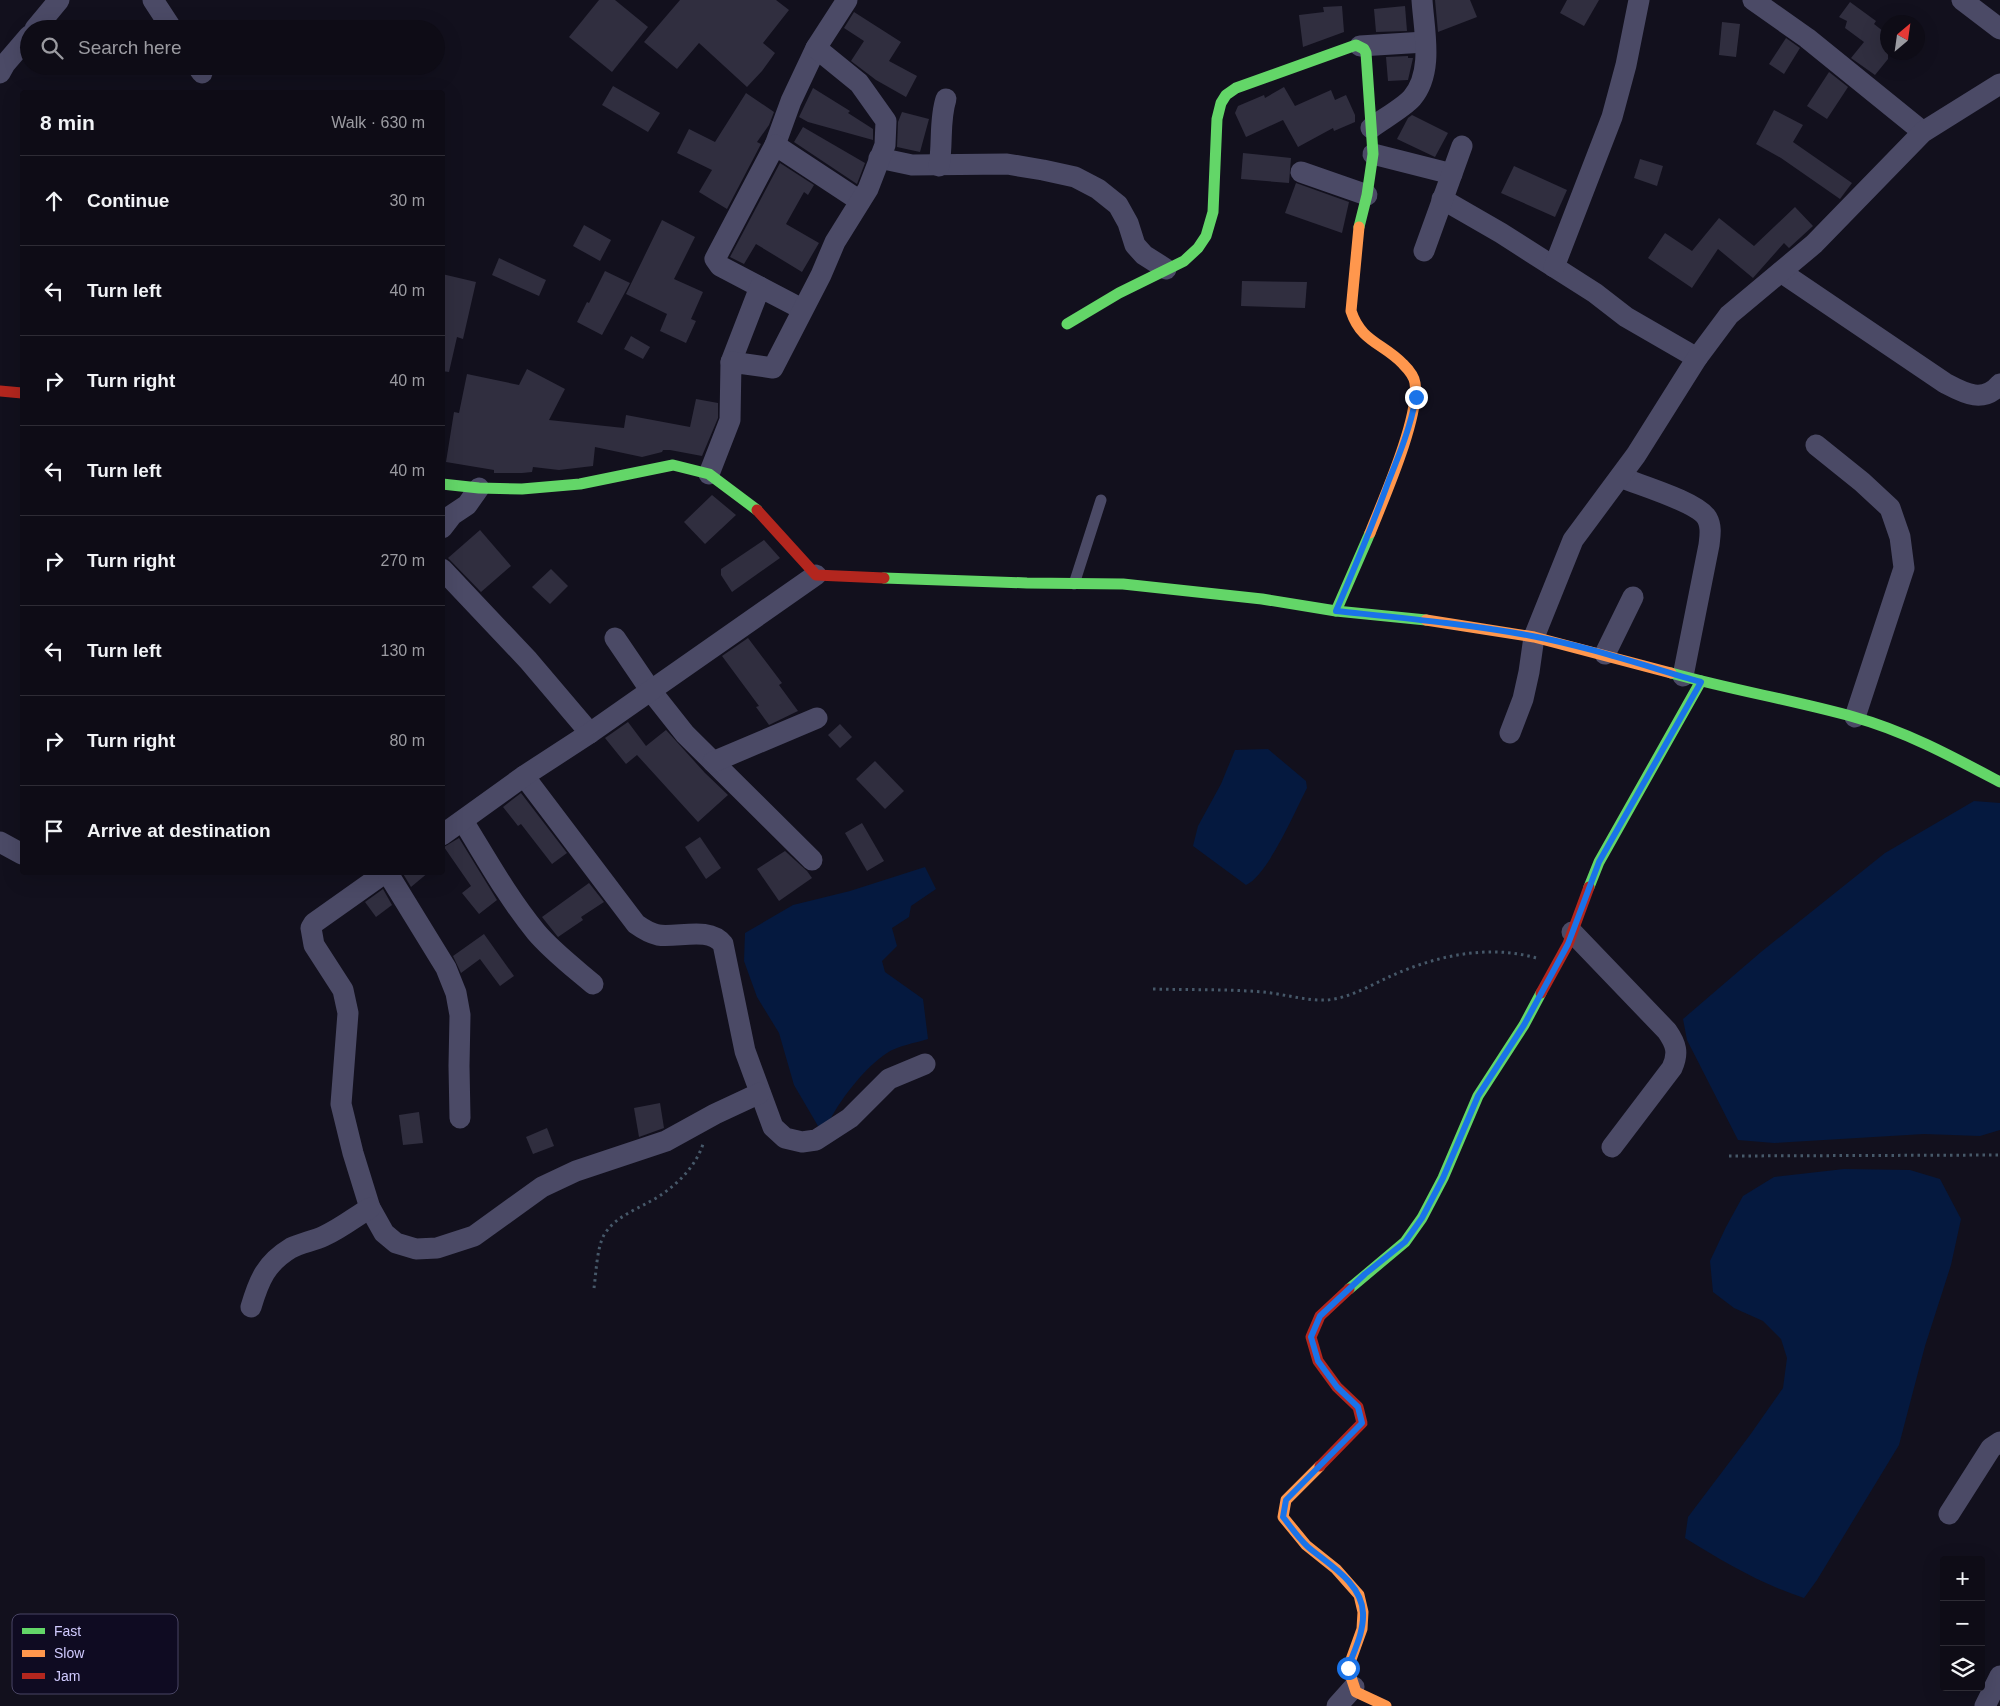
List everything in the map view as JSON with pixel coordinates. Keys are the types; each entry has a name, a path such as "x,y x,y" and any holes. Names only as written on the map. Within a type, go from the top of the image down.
{"street":[{"path":"42,20 59,0"},
{"path":"153,0 166,20"},
{"path":"802,309 720,266 715,259 775,145 791,101 816,48 847,0"},
{"path":"1372,128 1412,98 1424,75 1425,42 1422,0"},
{"path":"1554,267 1612,117 1626,65 1639,0"},
{"path":"1753,0 1807,38 1923,132"},
{"path":"1962,0 2000,29"},
{"path":"1067,324 1119,293 1184,261 1198,248 1206,236 1213,212 1217,119 1220,103 1226,95 1236,88 1349,47 1425,42"},
{"path":"2,64 20,45"},
{"path":"1336,611 1365,544 1399,456 1414,410 1416,397 1415,382 1403,364 1360,333 1353,322 1351,311 1358,231 1367,195 1373,154 1366,53 1360,46"},
{"path":"731,362 773,368 821,275 835,242 868,189 885,145 886,121 859,84 816,48"},
{"path":"1510,733 1523,699 1534,637 1573,540 1642,447 1697,358 1729,315 1814,244 1923,132 2000,84"},
{"path":"939,166 942,148 941,112 946,99"},
{"path":"775,145 860,201"},
{"path":"1424,251 1462,146"},
{"path":"1373,154 1452,174"},
{"path":"880,158 912,165 1007,164 1076,178 1098,188 1118,205 1128,223 1135,245 1144,255 1166,269"},
{"path":"1301,172 1367,195"},
{"path":"1442,199 1595,293 1626,317 1697,358"},
{"path":"1781,272 1945,383 1964,393 1975,396 1986,395 2000,384"},
{"path":"709,474 730,420 731,362 760,287"},
{"path":"0,391 20,393"},
{"path":"1816,445 1862,482 1890,508 1900,537 1904,568 1855,717"},
{"path":"445,484 479,488 522,489 580,484 674,465 709,474 763,515 816,575"},
{"path":"1386,1706 1356,1692 1348,1668 1362,1629 1363,1612 1359,1595 1336,1569 1306,1545 1283,1517 1286,1500 1362,1423 1358,1407 1337,1387 1318,1361 1311,1337 1320,1316 1365,1274 1405,1242 1422,1218 1443,1178 1478,1096 1524,1025 1568,944 1599,862 1692,679 1711,529 1708,520 1703,512 1692,505 1620,477"},
{"path":"445,524 452,515 467,505 479,488"},
{"path":"445,572 528,660 590,733"},
{"path":"445,833 524,776 590,733 816,575 1122,584 1262,599 1336,611 1435,621 1534,637 1606,654 1692,679 1855,717 1933,746 2000,782"},
{"path":"1606,654 1633,597"},
{"path":"615,638 651,691 685,734 812,860"},
{"path":"713,762 817,718"},
{"path":"524,776 636,924 648,932 656,934 703,934 719,938 723,944 745,1051 773,1127 785,1138 802,1142 816,1140 850,1118 889,1079 925,1064"},
{"path":"463,821 496,876 535,931 557,954 593,984"},
{"path":"0,842 20,853"},
{"path":"382,875 314,923 311,928 314,945 343,990 348,1013 341,1104 353,1153 370,1208 384,1233 396,1242 416,1249 437,1248 474,1236 542,1187 576,1171 666,1141 711,1116 760,1093"},
{"path":"388,875 446,968 456,992 460,1015 460,1118"},
{"path":"1572,932 1667,1031 1677,1050 1672,1068 1612,1147"},
{"path":"251,1307 258,1282 268,1267 279,1257 292,1248 326,1235 370,1208"},
{"path":"1950,1514 1991,1448 2000,1442"},
{"path":"1985,1706 2000,1676"},
{"path":"1337,1706 1354,1687"}],"lane":[{"path":"1074,584 1101,500"}],"path":[{"path":"1153,989 1263,992 1327,1000 1346,997 1403,970 1438,959 1477,953 1524,954 1556,963"},
{"path":"594,1288 602,1238 622,1216 669,1190 687,1171 701,1149 711,1116"},
{"path":"1729,1156 2000,1155"}],"water":[{"path":"1268,749 1306,781 1307,788 1272,856 1263,869 1246,885 1193,846 1198,826 1221,784 1235,750"},
{"path":"1974,801 2000,803 2000,1130 1980,1136 1924,1134 1774,1143 1738,1140 1687,1040 1683,1019 1761,952 1885,853"},
{"path":"925,867 936,889 911,906 909,917 892,928 897,946 882,961 885,972 923,999 928,1039 896,1048 878,1059 852,1086 827,1126 818,1126 794,1085 779,1033 757,997 744,961 745,933 793,905 850,891"},
{"path":"1844,1169 1910,1170 1940,1179 1961,1219 1951,1265 1925,1346 1899,1445 1817,1580 1804,1598 1728,1564 1685,1538 1688,1517 1783,1388 1787,1358 1781,1339 1763,1321 1734,1308 1713,1292 1710,1261 1743,1196 1774,1177"}],"building":[{"path":"599,0 615,0 648,27 612,72 569,37"},
{"path":"680,0 776,0 789,10 763,43 775,53 747,87 699,43 677,69 644,42"},
{"path":"1435,0 1470,0 1477,17 1438,32"},
{"path":"1567,0 1599,0 1584,26 1560,13"},
{"path":"1850,2 1876,21 1874,24 1880,29 1880,60 1887,60 1875,75 1851,58 1864,42 1845,28 1847,21 1839,17"},
{"path":"1342,6 1344,32 1303,47 1299,15 1324,12 1323,7"},
{"path":"1405,6 1407,31 1376,32 1374,9"},
{"path":"854,12 901,42 889,61 917,76 906,97 876,80 851,61 864,41 844,28"},
{"path":"1722,22 1740,24 1736,57 1719,55"},
{"path":"1786,38 1800,48 1784,74 1769,64"},
{"path":"1408,56 1408,58 1413,58 1408,80 1388,81 1386,57"},
{"path":"1829,72 1848,87 1827,119 1807,106"},
{"path":"613,86 660,113 648,132 602,105"},
{"path":"1284,87 1295,106 1331,90 1335,100 1346,95 1355,115 1355,122 1334,131 1333,128 1298,147 1283,120 1246,137 1235,113 1238,106 1264,95 1265,98"},
{"path":"813,88 850,111 848,113 873,129 873,140 808,122 799,117"},
{"path":"746,93 774,112 769,125 757,142 761,144 727,209 699,192 712,170 677,153 689,129 715,142"},
{"path":"1774,110 1803,125 1793,142 1852,183 1840,199 1781,158 1756,144"},
{"path":"902,112 929,119 920,152 897,147 898,122"},
{"path":"1412,115 1448,133 1435,157 1397,139 1408,118"},
{"path":"803,127 865,163 857,184 794,142"},
{"path":"1243,153 1291,158 1289,183 1241,179"},
{"path":"1640,159 1663,166 1657,186 1634,178"},
{"path":"780,163 814,185 808,195 804,192 786,224 819,243 802,272 756,244 744,264 730,257"},
{"path":"1514,166 1567,190 1555,217 1501,193"},
{"path":"1296,183 1349,202 1342,233 1285,213"},
{"path":"1795,207 1813,226 1789,248 1784,243 1753,278 1718,249 1692,288 1648,258 1665,233 1692,251 1719,218 1754,246"},
{"path":"662,220 695,237 674,279 703,292 691,319 696,321 686,343 660,331 667,314 626,294"},
{"path":"584,225 611,240 600,261 573,246"},
{"path":"499,258 546,280 539,296 492,275"},
{"path":"605,271 630,283 602,335 577,322"},
{"path":"445,275 476,282 463,339 457,337 449,372 445,371"},
{"path":"1242,281 1307,282 1305,308 1241,306"},
{"path":"631,336 650,347 643,359 624,349"},
{"path":"527,369 565,389 549,420 624,428 626,415 690,427 696,399 718,403 718,418 702,456 663,450 662,452 642,457 595,447 593,466 559,470 533,467 532,472 522,473 494,473 494,470 446,462 454,412 459,413 467,374 519,385"},
{"path":"712,495 736,515 705,544 684,522"},
{"path":"480,530 511,566 481,592 448,558"},
{"path":"764,540 780,558 732,592 721,575 721,569"},
{"path":"551,569 568,586 550,604 532,587"},
{"path":"748,638 782,683 779,685 798,711 769,725 756,707 759,706 722,656"},
{"path":"628,722 646,746 666,730 728,795 698,822 637,755 626,764 605,738"},
{"path":"840,724 852,737 840,748 828,735"},
{"path":"875,761 904,791 885,809 856,779"},
{"path":"521,793 567,853 552,864 521,824 518,826 503,807"},
{"path":"862,823 884,861 867,871 845,833"},
{"path":"700,837 721,868 706,879 685,847"},
{"path":"459,838 497,900 479,914 462,893 471,886 445,846"},
{"path":"785,851 812,878 779,901 757,869"},
{"path":"404,875 425,875 411,887"},
{"path":"589,883 604,902 581,917 583,920 558,937 542,917"},
{"path":"383,889 392,905 376,917 365,902"},
{"path":"484,934 514,976 500,986 480,959 461,973 453,956"},
{"path":"660,1103 664,1128 639,1137 634,1108"},
{"path":"419,1112 423,1143 403,1145 399,1115"},
{"path":"547,1128 554,1146 533,1154 526,1137"}],"traffic: fast":[{"path":"1067,324 1119,293 1184,261 1198,248 1206,236 1213,212 1217,119 1221,103 1226,95 1236,88 1356,45 1364,49 1366,53 1373,154 1367,195 1359,227"},
{"path":"445,484 479,488 522,489 580,484 673,465 709,474 757,510"},
{"path":"1336,611 1370,533"},
{"path":"884,578 1123,584 1262,599 1336,611 1426,620"},
{"path":"1671,673 1831,711 1873,723 1929,745 2000,782"},
{"path":"1589,887 1599,862 1701,681"},
{"path":"1349,1289 1405,1242 1422,1218 1443,1178 1478,1096 1524,1025 1541,993"}],"traffic: slow":[{"path":"1359,227 1351,311 1355,321 1367,336 1403,364 1409,370 1415,383 1415,398 1406,437 1370,533"},
{"path":"1426,620 1534,637 1671,673"},
{"path":"1320,1466 1286,1500 1283,1517 1306,1545 1336,1569 1359,1595 1363,1612 1362,1629 1348,1668 1356,1692 1386,1706"}],"traffic: jam":[{"path":"0,391 20,393"},
{"path":"757,510 816,575 884,578"},
{"path":"1541,993 1568,944 1589,887"},
{"path":"1320,1466 1362,1423 1358,1407 1337,1387 1318,1361 1311,1337 1320,1316 1349,1289"}],"route":[{"path":"1348,1668 1362,1629 1363,1612 1359,1595 1336,1569 1306,1545 1283,1517 1286,1500 1362,1423 1358,1407 1337,1387 1318,1361 1311,1337 1320,1316 1365,1274 1405,1242 1422,1218 1443,1178 1478,1096 1524,1025 1568,944 1599,862 1701,682 1606,654 1534,637 1435,621 1336,611 1365,544 1402,447 1414,410 1416,397"}]}
